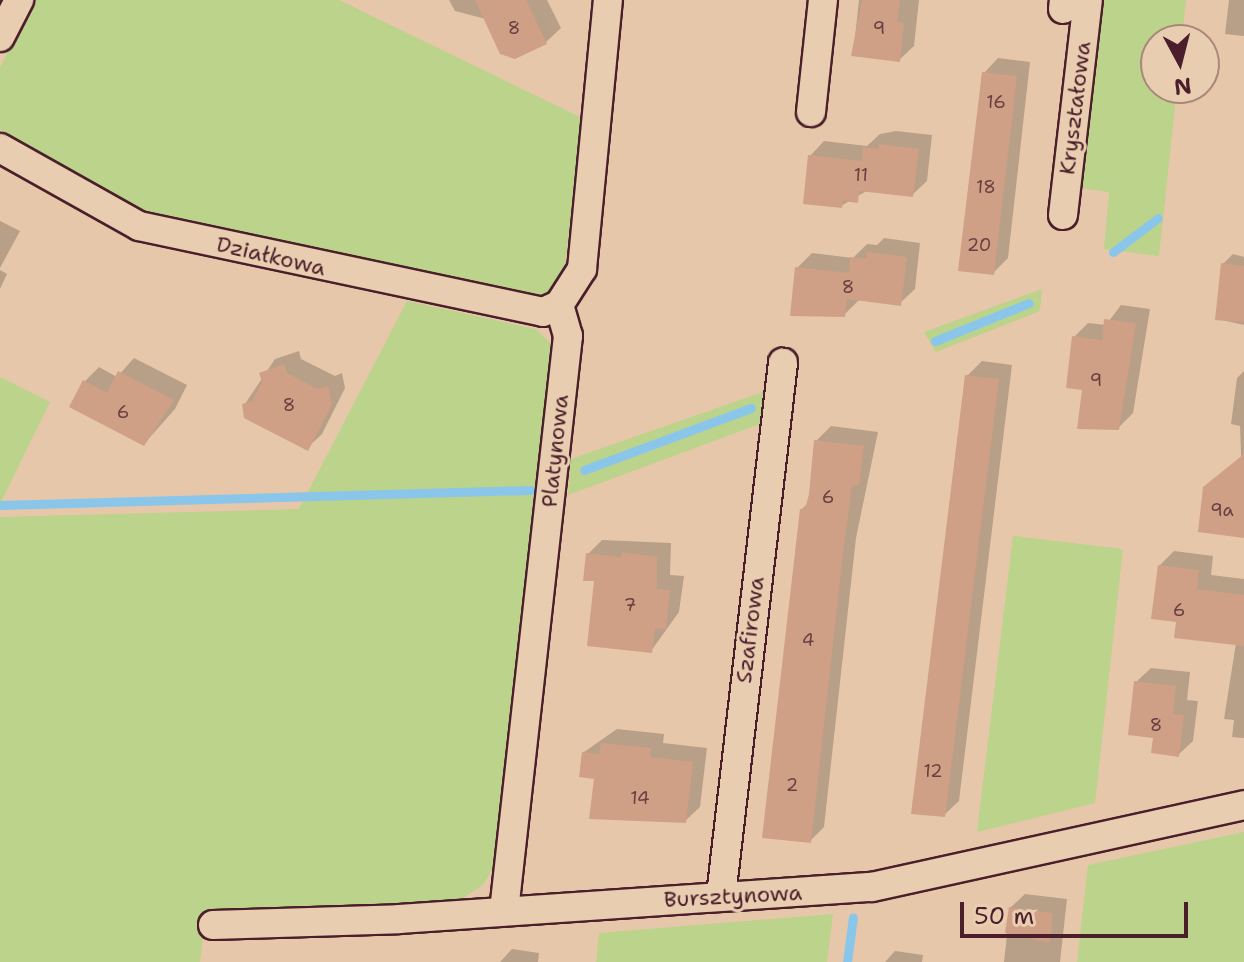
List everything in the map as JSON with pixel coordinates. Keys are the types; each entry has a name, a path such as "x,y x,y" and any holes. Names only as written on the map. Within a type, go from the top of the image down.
{"street":[{"path":"0,37 19,0"},
{"path":"559,305 582,269 608,0"},
{"path":"811,112 823,0"},
{"name":"Kryształowa","path":"1063,215 1072,3"},
{"name":"Działkowa","path":"0,148 139,226 523,311 559,305"},
{"name":"Platynowa","path":"504,911 568,336 559,305"},
{"name":"Szafirowa","path":"721,896 783,363"},
{"name":"Bursztynowa","path":"213,925 504,911 899,883 1244,805"}],"green space":[{"path":"31,0 339,0 582,118 563,283 542,300 155,215 24,148 0,129 0,68"},
{"path":"1102,0 1186,0 1184,24 1140,24 1140,104 1175,104 1159,256 1104,249 1109,192 1079,188"},
{"path":"1042,289 1040,311 936,352 924,332"},
{"path":"407,301 536,329 557,350 496,863 483,885 463,898 413,906 206,911 200,962 0,962 0,517 299,509"},
{"path":"0,377 50,402 0,504"},
{"path":"763,392 760,424 568,495 571,459"},
{"path":"1013,536 1123,549 1095,803 977,832"},
{"path":"1244,832 1244,962 1077,962 1088,865"},
{"path":"833,914 827,962 596,962 599,933"}],"building":[{"path":"475,0 526,0 547,44 515,59 500,54"},
{"path":"862,0 900,0 897,22 904,23 900,62 851,56"},
{"path":"982,72 1017,76 994,275 958,271"},
{"path":"879,144 919,149 913,197 859,191 858,203 843,201 842,208 803,204 808,155 862,161 863,147 879,149"},
{"path":"867,252 907,257 901,306 847,299 845,317 790,316 795,267 849,273 850,257 866,259"},
{"path":"1221,263 1244,266 1244,322 1215,320"},
{"path":"1104,319 1136,323 1119,430 1077,429 1082,390 1066,388 1072,336 1102,340"},
{"path":"284,364 287,373 308,384 319,389 328,386 332,404 308,451 244,418 242,404 252,401 262,382 259,373"},
{"path":"118,371 174,400 144,446 69,407 83,380 107,393"},
{"path":"965,375 999,379 945,817 911,814"},
{"path":"814,440 864,446 859,485 852,485 811,843 762,838 800,509 805,509 809,494"},
{"path":"1244,454 1244,538 1198,532 1203,487"},
{"path":"622,552 657,557 657,589 670,590 666,629 655,628 652,653 587,646 594,581 583,581 586,553 621,557"},
{"path":"1158,565 1199,570 1197,589 1244,595 1244,646 1174,638 1176,622 1151,619"},
{"path":"1134,681 1176,686 1173,714 1184,715 1179,757 1151,753 1153,738 1128,735"},
{"path":"601,743 651,748 650,757 693,762 686,823 589,819 594,779 579,777 582,752 599,754"},
{"path":"1009,907 1053,913 1050,943 1005,933"}],"waterway":[{"path":"1113,252 1158,218"},
{"path":"935,341 1029,303"},
{"path":"584,470 751,408"},
{"path":"0,505 531,490"},
{"path":"847,962 853,917"}]}
